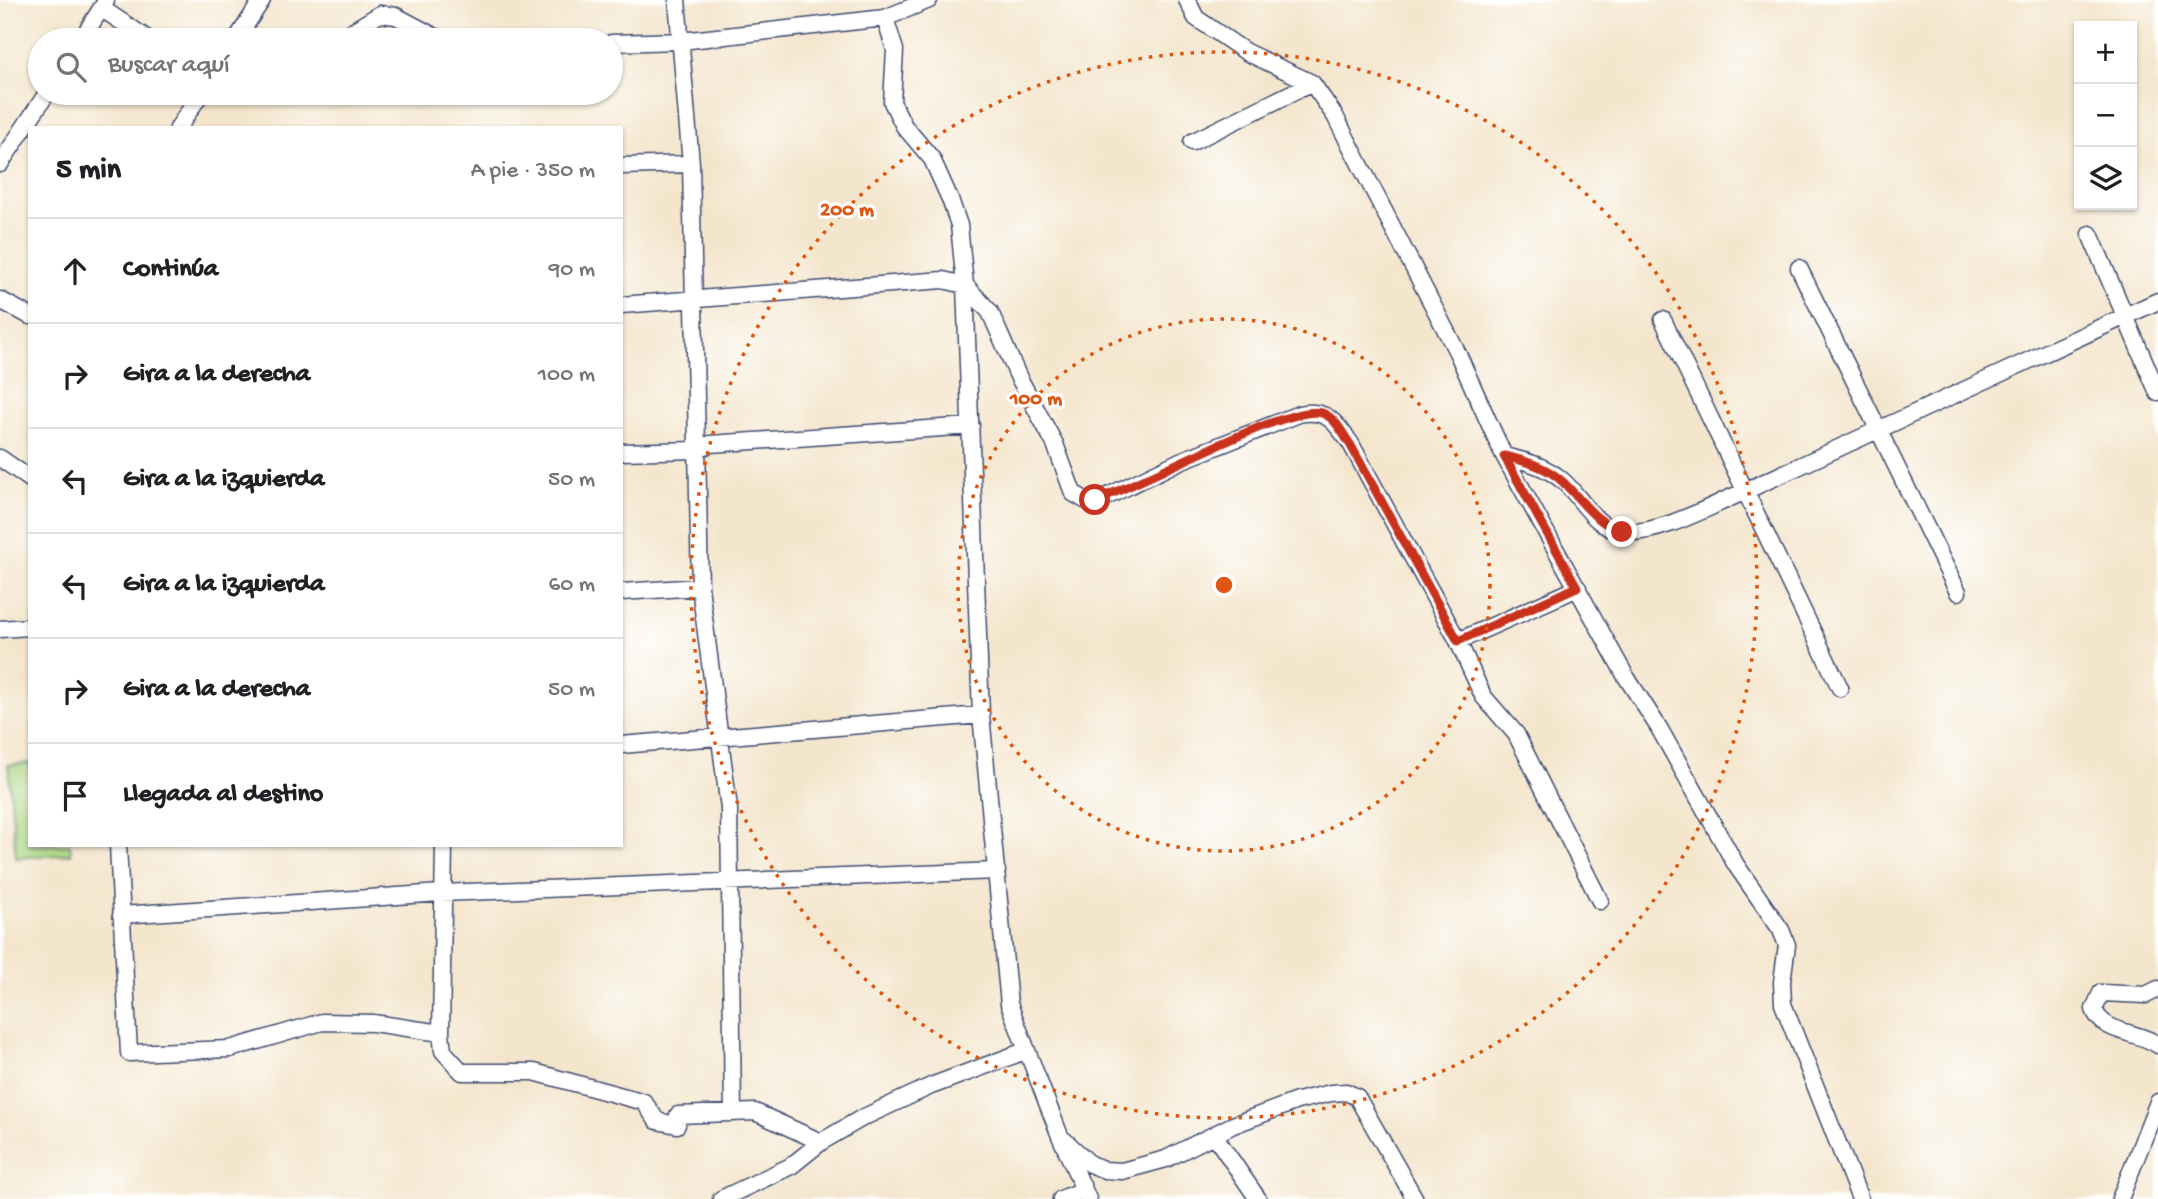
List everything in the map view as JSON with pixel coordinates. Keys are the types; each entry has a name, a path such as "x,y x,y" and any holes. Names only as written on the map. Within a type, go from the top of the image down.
{"street":[{"path":"244,28 262,0"},
{"path":"677,0 691,164 696,300 700,587 729,808 733,1112"},
{"path":"623,43 681,41 885,18 929,0"},
{"path":"1187,0 1196,18 1245,52 1312,83 1335,116 1421,282 1504,456 1736,864 1782,930 1787,945 1782,982 1783,1004 1860,1199"},
{"path":"89,28 104,4 134,28"},
{"path":"357,28 380,14 396,16 418,28"},
{"path":"885,18 895,50 892,102 904,126 932,159 959,225 965,285 981,715 1009,1004 1025,1051 1086,1194 1061,1199"},
{"path":"1192,142 1312,83"},
{"path":"0,164 6,142 37,105"},
{"path":"179,126 193,105"},
{"path":"623,166 691,164"},
{"path":"2090,234 2158,393"},
{"path":"1799,268 1958,593"},
{"path":"623,305 943,280 965,285 990,312 1018,376 1055,444 1073,493 1084,500 1108,496 1180,461 1299,414 1312,411 1332,418 1350,444 1458,641 1483,696 1516,734 1600,901"},
{"path":"0,300 28,315"},
{"path":"1504,456 1529,461 1545,469 1563,482 1601,523 1622,532 1682,519 2158,301"},
{"path":"1663,320 1840,688"},
{"path":"623,452 696,450 710,444 971,426"},
{"path":"0,458 28,478"},
{"path":"623,592 700,587"},
{"path":"1458,641 1577,587"},
{"path":"0,629 28,627"},
{"path":"623,745 719,739 981,715"},
{"path":"118,847 129,1053 230,1049 322,1023 373,1023 442,1032"},
{"path":"444,847 441,893 443,1051 462,1072 534,1072 644,1102 657,1121 677,1125 678,1115 755,1112 821,1142"},
{"path":"121,915 441,893 997,871"},
{"path":"2158,989 2146,995 2101,992 2094,1009 2096,1017 2108,1025 2149,1038 2158,1045"},
{"path":"721,1199 791,1166 821,1142 931,1086 1025,1051"},
{"path":"1060,1136 1090,1164 1105,1170 1122,1171 1166,1158 1297,1101 1346,1092 1357,1097 1415,1199"},
{"path":"2120,1199 2158,1102"},
{"path":"1214,1135 1258,1199"}],"green space":[{"path":"28,763 28,847 70,847 71,854 16,858 8,765"}],"route":[{"path":"1095,500 1180,461 1299,414 1312,411 1322,414 1332,418 1350,444 1458,641 1577,587 1504,456 1529,461 1545,469 1563,482 1601,523 1622,532"}]}
